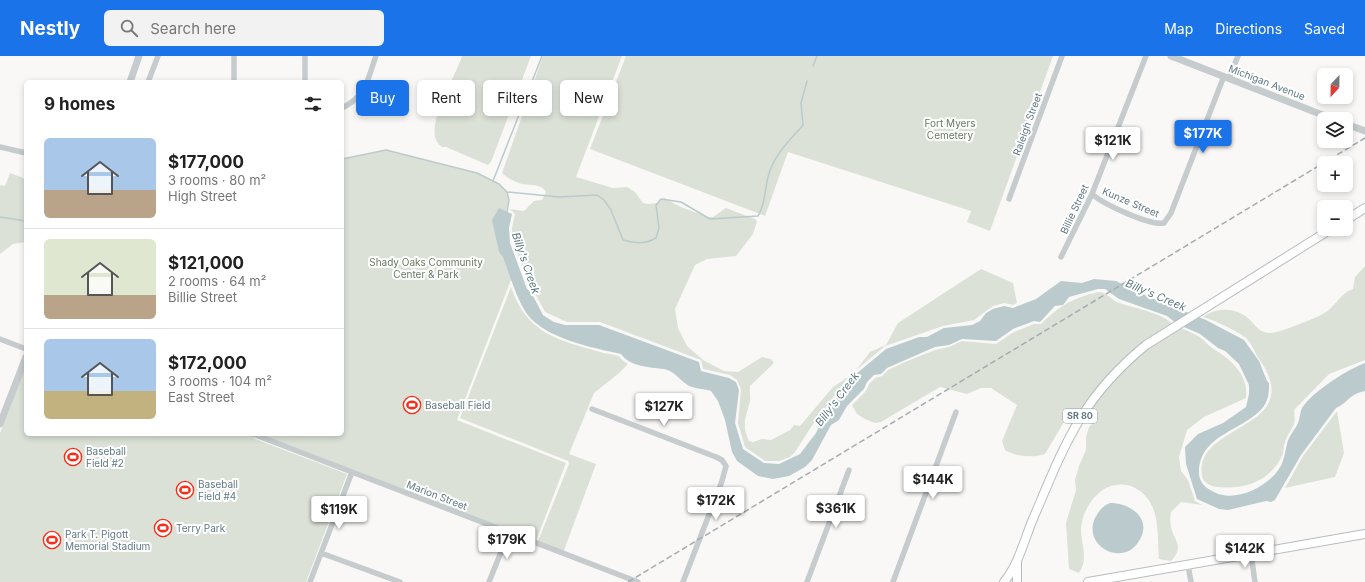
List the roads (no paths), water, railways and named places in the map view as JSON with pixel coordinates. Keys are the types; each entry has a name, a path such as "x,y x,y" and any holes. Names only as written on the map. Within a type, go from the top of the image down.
{"main road":[{"path":"1353,216 1365,208"},
{"name":"SR 80","path":"1004,582 1017,560 1061,453 1080,416 1096,393 1116,372 1146,345 1320,236"},
{"path":"1088,582 1365,534"},
{"path":"1017,560 1017,582"}],"street":[{"path":"131,80 139,56"},
{"path":"149,80 158,56"},
{"path":"234,56 234,80"},
{"path":"304,56 305,80"},
{"path":"344,107 360,97 376,56"},
{"name":"Raleigh Street","path":"1009,198 1062,56"},
{"name":"Billie Street","path":"1061,257 1092,194 1146,56"},
{"name":"Michigan Avenue","path":"1171,56 1317,113"},
{"path":"1227,77 1238,56"},
{"name":"Kunze Street","path":"1092,194 1100,202 1132,215 1158,224 1164,223 1171,213 1227,77"},
{"path":"1353,127 1365,131"},
{"path":"0,147 24,153"},
{"path":"0,339 24,348"},
{"path":"0,424 24,362"},
{"path":"592,409 716,457 726,466 722,481 683,582"},
{"path":"893,582 956,412"},
{"name":"Marion Street","path":"258,436 638,582"},
{"path":"807,582 849,470"},
{"path":"310,582 352,472"},
{"path":"489,582 509,532"},
{"path":"321,553 400,582"},
{"path":"1251,554 1255,582"},
{"path":"1188,565 1190,582"}],"water":[{"path":"499,208 512,214 509,228 510,243 527,289 531,292 543,315 554,322 565,325 599,325 699,362 701,371 729,378 736,382 739,390 735,423 743,449 764,463 779,464 800,454 816,433 826,412 850,379 886,349 919,337 927,337 944,328 972,325 980,321 986,313 993,309 1004,306 1013,308 1036,299 1061,281 1082,283 1094,279 1116,281 1149,297 1206,320 1244,340 1259,361 1269,383 1268,395 1264,406 1256,414 1215,440 1207,448 1202,458 1199,475 1203,485 1216,493 1233,496 1242,494 1259,487 1274,476 1281,466 1288,441 1298,423 1302,408 1307,401 1331,382 1365,363 1365,391 1355,394 1336,408 1301,455 1275,500 1228,510 1219,509 1197,499 1186,464 1185,447 1198,434 1223,423 1246,407 1249,394 1249,385 1239,364 1225,351 1218,348 1200,334 1177,324 1167,316 1119,299 1105,289 1098,289 1069,297 1063,305 1055,306 1040,322 1034,321 1013,329 996,341 962,339 949,345 935,347 887,368 881,374 874,375 867,382 864,389 847,406 839,420 831,425 812,460 805,467 789,476 773,479 758,476 737,461 732,452 725,420 718,401 711,391 694,388 667,370 635,364 630,362 621,354 597,349 557,336 545,330 527,314 520,301 503,257 499,252 492,220"},
{"path":"1110,503 1132,509 1142,519 1143,533 1139,541 1132,549 1124,553 1115,553 1106,550 1099,545 1094,537 1093,528 1095,518 1101,509"}],"waterway":[{"path":"493,181 542,56"},
{"path":"813,66 817,56"},
{"path":"507,192 559,197 597,195 604,200 611,210 623,240 636,243 647,242 656,238 659,228 656,205 661,199 681,202 710,219 758,216 763,205 767,180 774,162 785,145 803,125 801,103 807,81"},
{"name":"Billy's Creek","path":"344,159 386,150 477,173 499,184 507,192 509,200 507,213"},
{"name":"Billy's Creek","path":"0,217 24,221"}],"railway":[{"path":"628,582 1365,138"}],"place":[{"name":"Baseball Field","path":"412,405"},
{"name":"Baseball Field #2","path":"73,457"},
{"name":"Baseball Field #4","path":"185,490"},
{"name":"Terry Park","path":"163,528"},
{"name":"Park T. Pigott Memorial Stadium","path":"52,540"}],"park label":[{"name":"Fort Myers Cemetery","path":"950,128"},
{"name":"Shady Oaks Community Center & Park","path":"426,268"}]}
